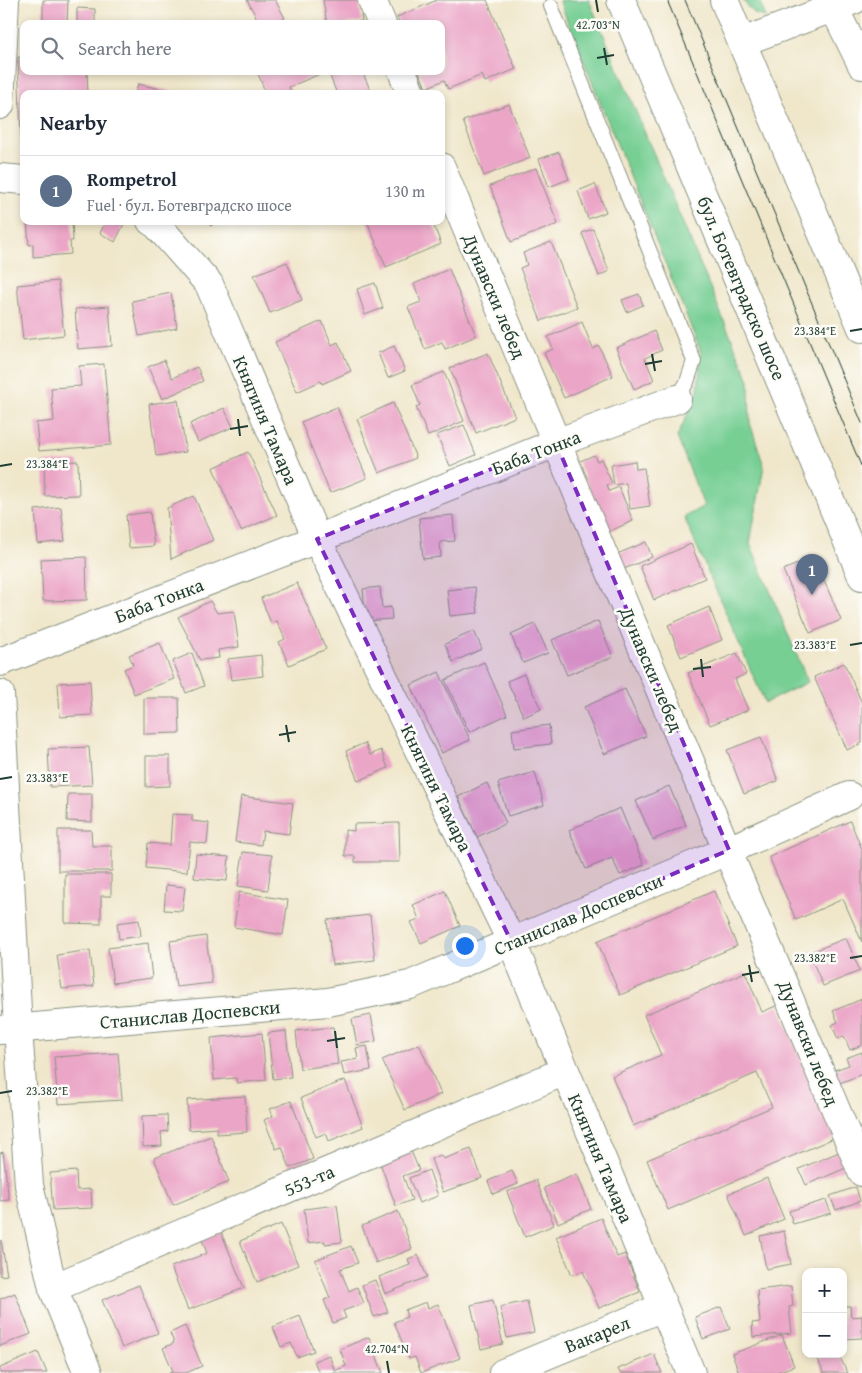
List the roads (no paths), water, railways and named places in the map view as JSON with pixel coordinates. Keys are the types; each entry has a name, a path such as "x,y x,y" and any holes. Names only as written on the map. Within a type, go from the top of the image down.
{"street":[{"path":"0,105 5,0"},
{"path":"372,0 380,20"},
{"name":"бул. Ботевградско шосе","path":"621,0 862,576"},
{"path":"724,0 862,328"},
{"path":"742,42 844,4 862,65"},
{"path":"404,75 409,90"},
{"name":"Дунавски лебед","path":"445,177 729,850 862,1172"},
{"path":"0,178 20,180"},
{"name":"Княгиня Тамара","path":"157,225 209,284 317,539 512,943 691,1373"},
{"name":"Баба Тонка","path":"0,662 317,539 556,443 676,399"},
{"path":"0,694 9,1029 29,1186 53,1288 88,1373"},
{"name":"Станислав Доспевски","path":"9,1029 328,1002 410,985 729,850 856,802"},
{"name":"553-та","path":"53,1288 565,1072"},
{"name":"Вакарел","path":"503,1373 664,1307"}],"lane":[{"name":"Баба Тонка","path":"551,6 694,361 687,382 676,399"}],"tram line":[{"path":"667,0 862,468"},
{"path":"685,0 862,423"}],"place":[{"name":"Rompetrol","path":"812,595"}]}
